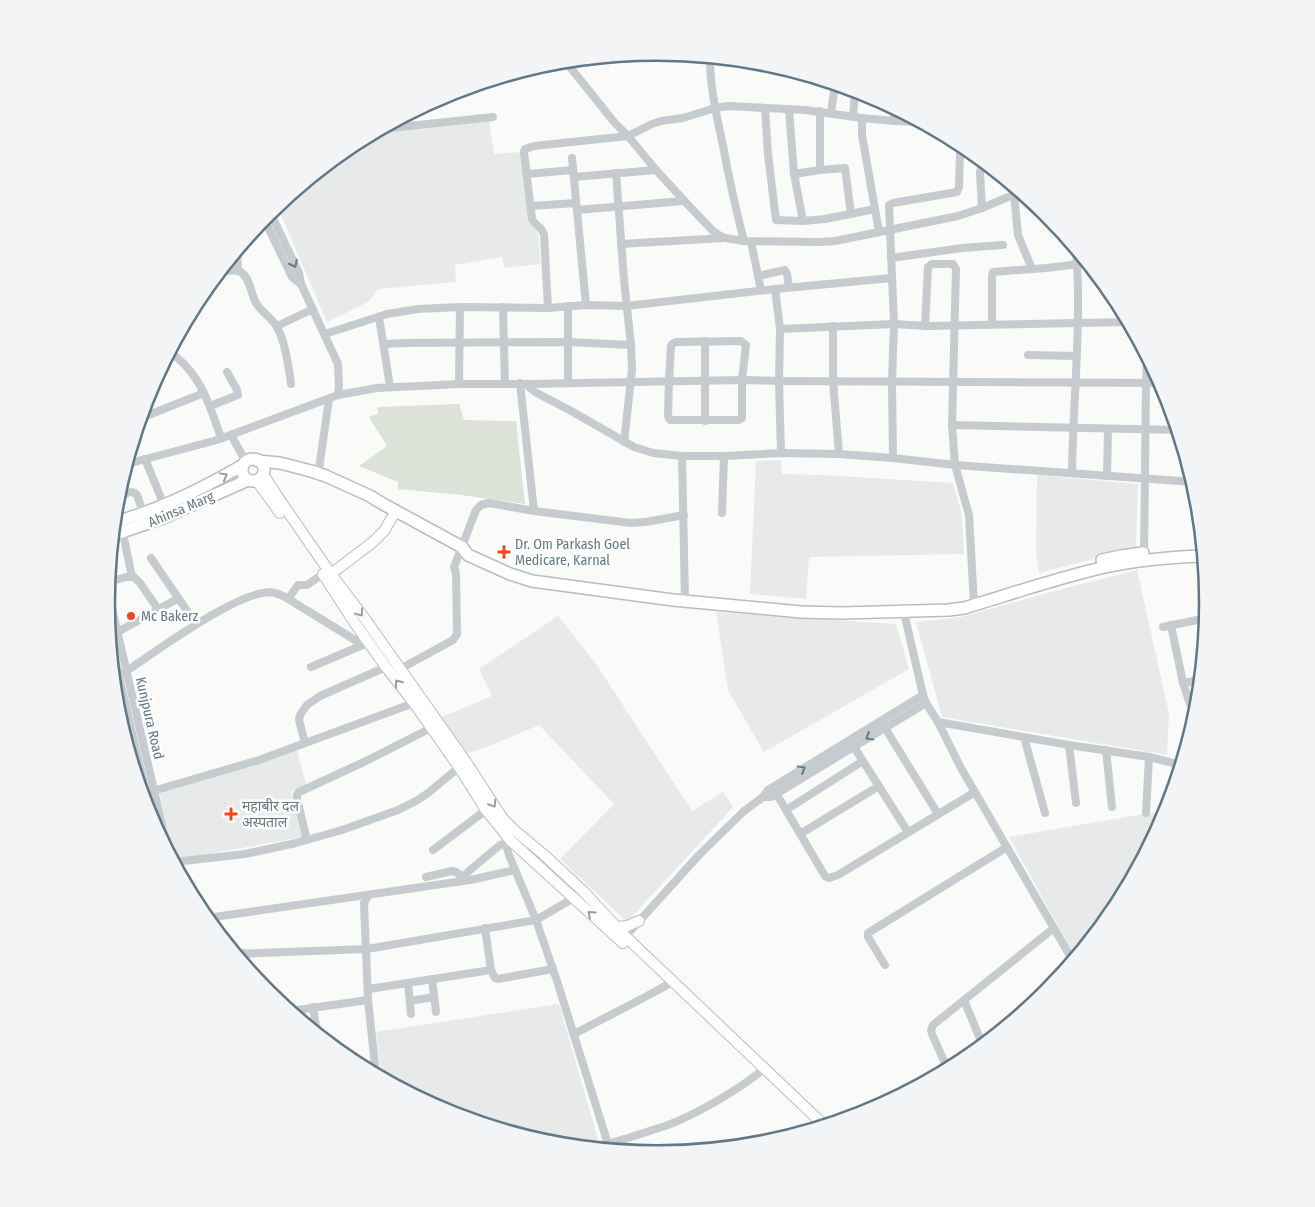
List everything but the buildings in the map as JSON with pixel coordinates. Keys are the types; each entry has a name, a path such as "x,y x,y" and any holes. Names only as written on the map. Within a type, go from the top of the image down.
{"highway":[{"path":"258,473 254,460 245,464 242,474 258,473 280,463 319,476 370,496 462,547 471,548 514,568 537,575 685,598 804,606 904,609 974,602 1071,568 1121,556 1198,556"},
{"name":"Ahinsa Marg","path":"122,519 164,505 217,480 245,464"},
{"name":"Ahinsa Marg","path":"120,533 163,518 258,473"},
{"path":"1144,557 1197,551"}],"main road":[{"path":"258,473 277,496 327,574 365,619 370,643 386,667 431,728 445,739"},
{"path":"327,574 373,542 384,531 396,511"},
{"path":"370,643 400,670 479,789 503,819 584,892 617,927 623,939"},
{"path":"479,789 486,810 509,841 623,939 762,1071 819,1121"},
{"path":"617,927 639,922"},
{"path":"762,1071 812,1123"}],"street":[{"path":"710,64 715,108 735,207 761,290"},
{"path":"571,69 614,122 683,201 713,231 725,238"},
{"path":"831,113 834,91"},
{"path":"853,117 854,99"},
{"path":"548,308 544,235 542,228 533,221 524,152 528,148 628,136 652,124 728,106 820,111 853,117 906,122"},
{"path":"765,108 775,219 778,221 825,219 875,209"},
{"path":"790,109 794,174 803,221"},
{"path":"820,111 820,170"},
{"path":"894,116 894,122"},
{"path":"397,128 493,117"},
{"path":"862,118 862,135 879,232"},
{"path":"893,458 892,382 894,324 889,205 890,203 957,192 959,187 960,154"},
{"path":"572,158 586,305"},
{"path":"794,174 845,168 851,214"},
{"path":"981,168 982,208"},
{"path":"527,174 616,173 656,170"},
{"path":"616,173 626,306 631,344 631,382 624,442"},
{"path":"622,244 725,238 747,242 826,242 958,216 1013,195"},
{"path":"1017,198 1018,236 1032,269"},
{"path":"531,206 619,207 683,201"},
{"path":"274,220 338,364 340,386 338,395"},
{"path":"268,227 292,277 301,284"},
{"path":"891,258 962,248 1003,245"},
{"path":"238,260 238,271"},
{"path":"1072,473 1072,428 1078,323 1077,260"},
{"path":"925,326 928,267 932,264 953,264 956,267 952,425 955,465 969,515 974,602"},
{"path":"992,324 992,273 1080,264"},
{"path":"758,276 785,270 789,287"},
{"path":"229,271 242,273 257,304 279,329 287,358 291,384"},
{"path":"325,334 400,311 460,306 548,308 586,305 626,306 789,287 892,278"},
{"path":"775,289 780,328 781,453"},
{"path":"460,306 460,384"},
{"path":"568,306 568,383"},
{"path":"503,307 505,384"},
{"path":"277,326 313,309"},
{"path":"379,317 390,387"},
{"path":"780,328 894,324 925,326 1121,322"},
{"path":"834,326 833,381 839,454"},
{"path":"705,341 705,420"},
{"path":"705,341 743,342 746,345 742,380 742,418 739,420 669,420 668,380 672,344 676,342 705,341"},
{"path":"384,344 568,342 631,344"},
{"path":"1028,355 1076,356"},
{"path":"175,356 192,372 204,393 221,438"},
{"path":"1144,557 1147,370"},
{"path":"210,406 238,395 227,372"},
{"path":"134,462 231,435 338,395 377,388 460,384 668,380 1152,383"},
{"path":"524,384 634,448 653,453 682,456 781,453 839,454 955,465 1185,480"},
{"path":"524,384 534,511"},
{"path":"150,415 204,393"},
{"path":"319,476 329,399"},
{"path":"952,425 1171,430"},
{"path":"1107,476 1108,429"},
{"path":"231,435 245,464"},
{"path":"682,456 685,598"},
{"path":"722,513 724,456"},
{"path":"145,459 164,505"},
{"path":"127,493 132,492 137,495 143,512"},
{"path":"400,670 453,640 457,634 456,573 454,567 476,510 481,505 489,503 534,511 631,523 684,515"},
{"path":"119,538 132,577"},
{"path":"151,558 196,624"},
{"path":"288,599 298,585 307,585 327,574"},
{"path":"116,580 126,577 136,579 158,609"},
{"path":"120,675 196,624 261,593 273,592 370,643"},
{"path":"117,631 177,598"},
{"path":"904,609 924,699 961,768 1070,955"},
{"path":"1190,703 1167,626 1200,619"},
{"name":"Kunjpura Road","path":"116,625 116,640"},
{"path":"311,667 370,643"},
{"name":"Kunjpura Road","path":"118,656 126,671 130,686 152,797"},
{"path":"305,742 299,720 307,705 320,696 386,667"},
{"path":"1184,682 1194,681"},
{"path":"122,687 130,686"},
{"path":"763,797 771,797 854,747 885,728 924,699"},
{"path":"623,939 699,855 744,811 763,797 768,790 924,699"},
{"path":"148,789 150,792 258,760 414,703"},
{"path":"938,722 1149,757 1175,763"},
{"path":"307,840 297,799 299,792 431,728"},
{"path":"885,728 938,814"},
{"path":"1024,736 1045,813"},
{"path":"1069,745 1076,803"},
{"path":"854,747 908,832"},
{"path":"1106,750 1112,808"},
{"path":"1146,813 1149,757"},
{"path":"786,810 863,761"},
{"path":"181,861 245,854 342,830 398,810 416,801 463,764"},
{"path":"800,834 879,786"},
{"path":"776,794 829,878 838,875 975,792"},
{"path":"433,850 486,810"},
{"path":"464,880 470,870 500,845 509,841 508,852 536,920 553,969 608,1143"},
{"path":"885,965 868,937 868,933 1007,847"},
{"path":"215,917 369,895 515,870"},
{"path":"426,877 452,871 456,872 464,880"},
{"path":"244,954 367,948 536,920 584,892"},
{"path":"369,895 364,903 368,1000 375,1066"},
{"path":"485,928 491,970 495,978 553,969"},
{"path":"945,1063 932,1034 932,1028 935,1023 1054,928"},
{"path":"369,989 491,970"},
{"path":"432,979 436,1012"},
{"path":"574,1034 669,982"},
{"path":"408,983 411,1014"},
{"path":"410,1001 434,997"},
{"path":"299,1010 368,1000"},
{"path":"964,1000 981,1038"},
{"path":"314,1007 316,1025"},
{"path":"610,1144 670,1124 719,1099 762,1071"}],"shaded area":[{"path":"489,120 494,154 522,152 530,224 537,224 541,264 504,268 502,257 455,265 456,282 378,289 368,302 327,322 280,214 327,173 395,129"},
{"path":"459,404 464,420 516,421 525,504 398,489 398,482 359,466 387,446 369,417 378,414 377,407"},
{"path":"781,460 782,474 953,483 962,515 964,554 809,557 806,599 750,594 756,461"},
{"path":"1037,475 1138,484 1136,548 1039,573 1036,550"},
{"path":"1137,570 1169,714 1167,755 942,717 916,622 961,617"},
{"path":"716,612 896,624 909,669 764,752 728,690"},
{"path":"558,616 596,664 692,811 723,792 733,807 627,922 560,859 614,804 539,725 466,754 441,717 492,696 479,669"},
{"name":"महाबीर दल अस्पताल","path":"297,749 306,784 291,792 304,837 180,859 170,840 159,791 270,760"},
{"path":"1157,812 1127,875 1088,934 1073,952 1009,837"},
{"path":"559,1004 598,1139 595,1142 587,1141 517,1127 483,1117 418,1090 380,1069 376,1032"}],"place":[{"name":"Dr. Om Parkash Goel Medicare, Karnal","path":"504,552"},
{"name":"Mc Bakerz","path":"131,616"},
{"name":"महाबीर दल अस्पताल","path":"231,814"}]}
